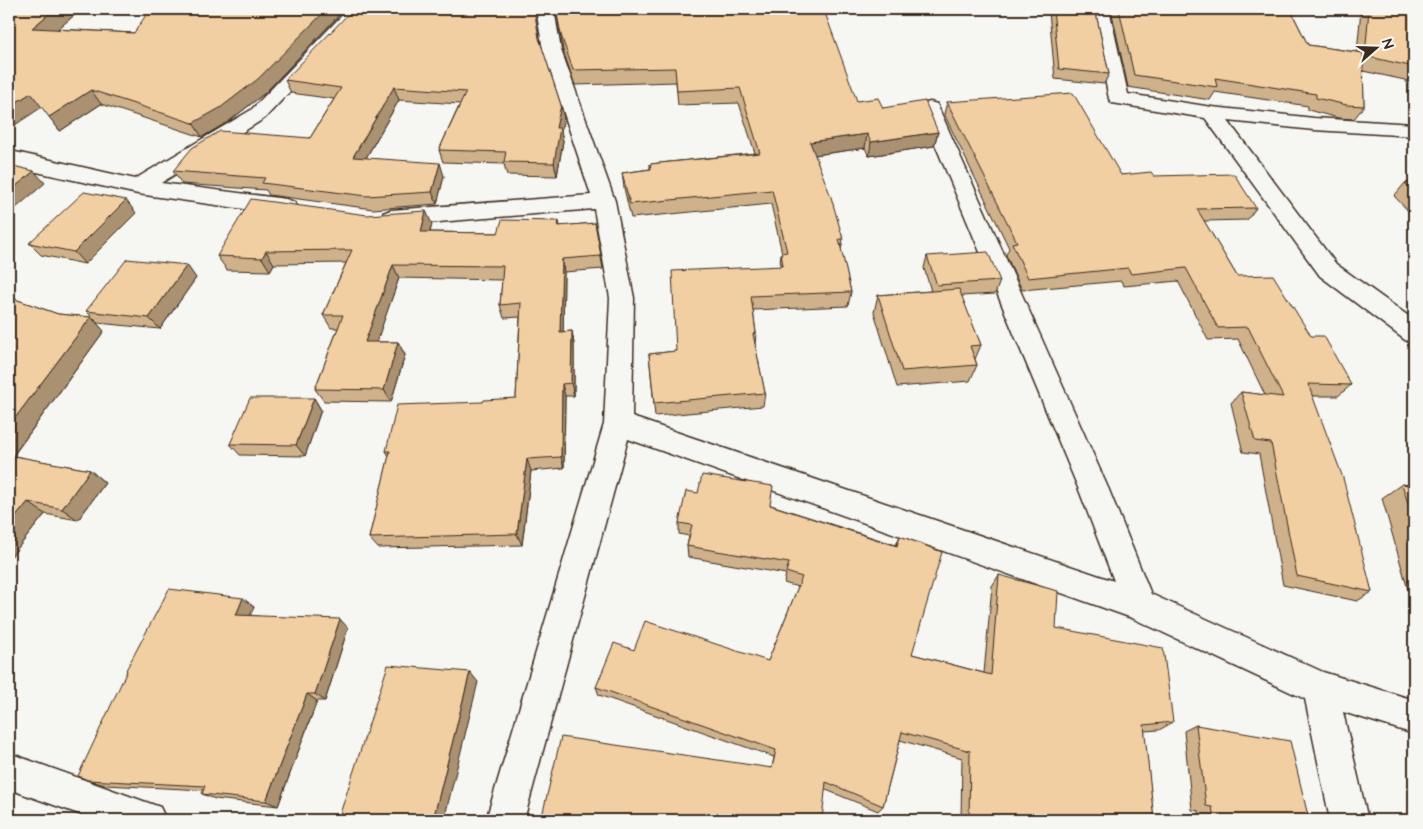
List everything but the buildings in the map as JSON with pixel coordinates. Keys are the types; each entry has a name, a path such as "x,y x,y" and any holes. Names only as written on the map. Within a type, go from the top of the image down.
{"street":[{"path":"138,187 258,114 358,9"},
{"path":"505,820 618,424 622,298 604,201 552,50 546,9"},
{"path":"1100,9 1119,98 1212,113 1314,124 1414,130"},
{"path":"930,108 1094,490 1139,605"},
{"path":"1212,113 1328,270 1414,334"},
{"path":"9,159 138,187 304,210"},
{"path":"373,219 604,201"},
{"path":"618,424 1139,605 1320,688 1414,718"},
{"path":"1320,688 1349,820"},
{"path":"9,771 147,820"}]}
